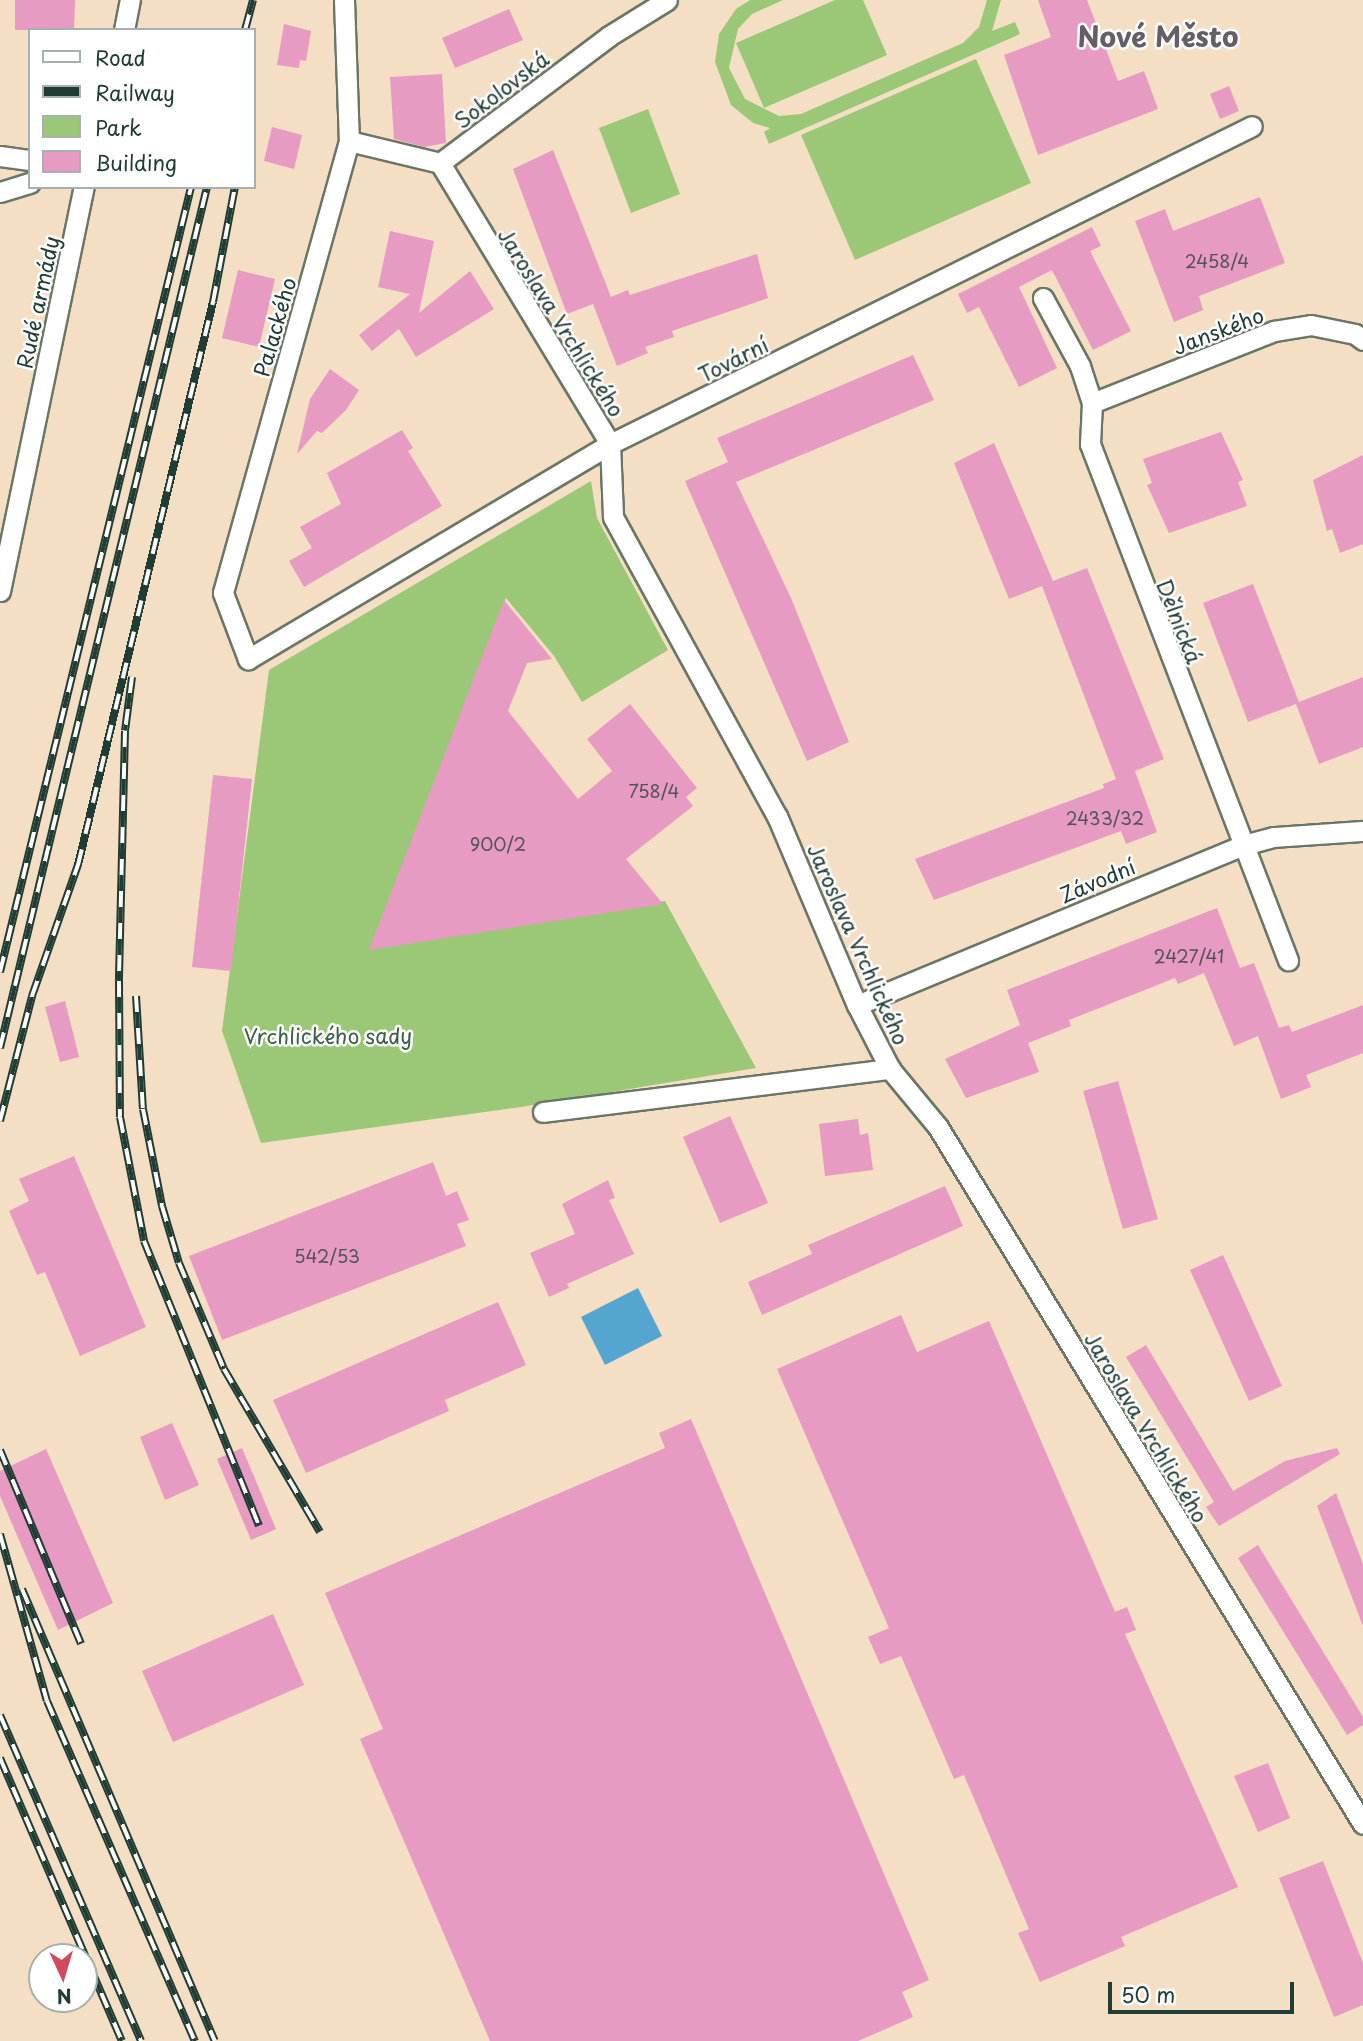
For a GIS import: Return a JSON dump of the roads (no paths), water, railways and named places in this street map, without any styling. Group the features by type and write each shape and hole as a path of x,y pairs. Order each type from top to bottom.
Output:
{"street":[{"path":"124,28 130,0"},
{"name":"Palackého","path":"248,659 223,593 349,141 344,0"},
{"name":"Sokolovská","path":"440,163 609,36 667,0"},
{"name":"Tovární","path":"248,659 610,444 1252,126"},
{"path":"349,141 440,163"},
{"path":"0,156 28,160"},
{"name":"Jaroslava Vrchlického","path":"440,163 610,444 613,517 777,816 857,1005 890,1069 938,1128 1363,1824"},
{"path":"0,192 28,184"},
{"name":"Rudé armády","path":"0,591 84,189"},
{"name":"Dělnická","path":"1044,298 1080,366 1091,403 1090,444 1240,846 1288,960"},
{"name":"Janského","path":"1091,403 1274,331 1311,326 1355,334 1363,340"},
{"name":"Závodní","path":"857,1005 1240,846 1274,837 1363,831"},
{"path":"543,1112 890,1069"}],"water":[{"path":"638,1288 662,1336 605,1365 581,1317"}],"railway":[{"path":"246,28 253,0"},
{"path":"0,972 191,189"},
{"path":"0,1048 207,189"},
{"path":"0,1121 32,996 78,865 213,302 235,189"},
{"path":"132,677 125,731 119,981 120,1117 144,1241 259,1526"},
{"path":"136,996 143,1109 162,1206 179,1263 224,1369 320,1532"},
{"path":"0,1450 81,1644"},
{"path":"0,1534 47,1701 195,2041"},
{"path":"22,1589 215,2041"},
{"path":"0,1715 141,2041"},
{"path":"0,1758 122,2041"}],"district":[{"name":"Nové Město","path":"1158,36"}],"park label":[{"name":"Vrchlického sady","path":"328,1035"}]}
